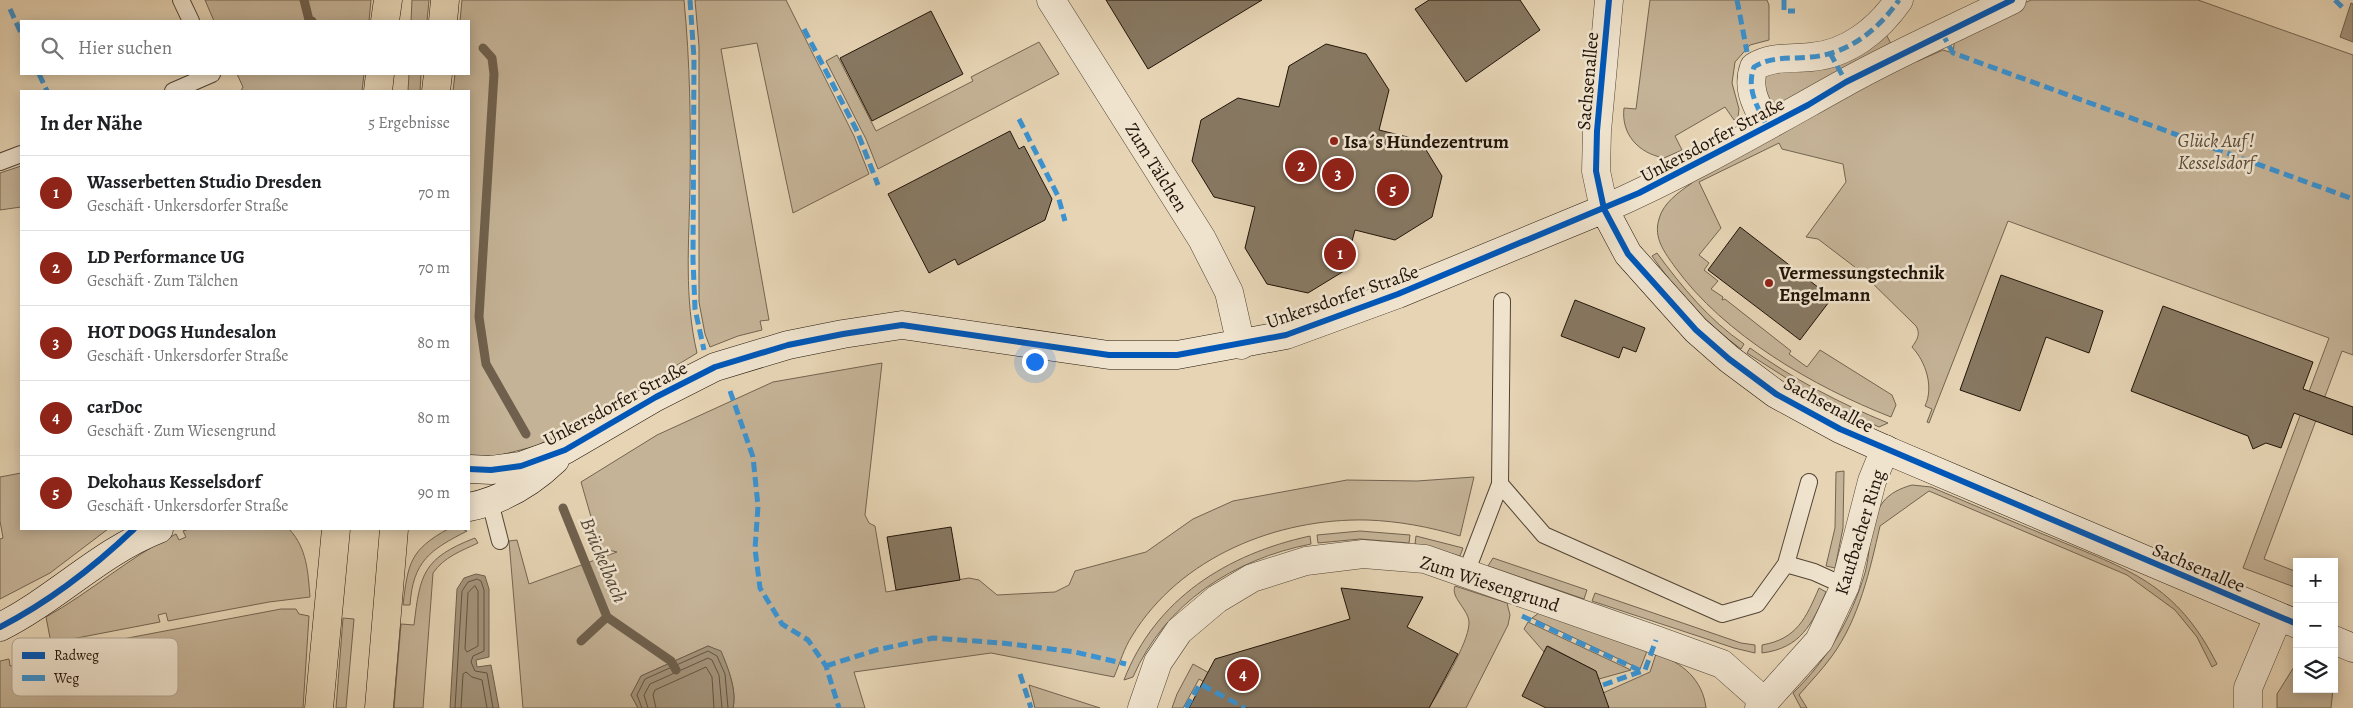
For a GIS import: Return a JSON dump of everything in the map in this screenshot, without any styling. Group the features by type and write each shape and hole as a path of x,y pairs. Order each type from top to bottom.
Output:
{"main road":[{"path":"386,20 388,0"},
{"path":"443,20 445,0"},
{"path":"378,90 380,75"},
{"path":"436,90 438,75"},
{"path":"319,708 336,530"},
{"path":"379,708 394,530"}],"street":[{"name":"Zum Tälchen","path":"1051,0 1202,239 1229,292 1241,344"},
{"name":"Sachsenallee","path":"1609,0 1597,131 1596,171 1604,209 1628,254 1696,330 1776,394 1840,429 1885,450 2287,620"},
{"path":"1767,126 1749,84 1754,66 1773,59 1813,57 1856,43 1876,28 1899,0"},
{"name":"Unkersdorfer Straße","path":"470,469 491,470 521,466 565,450 656,397 715,367 788,345 886,327 902,325 1109,355 1177,355 1286,335 1324,323 1639,194 1855,78 2012,0"},
{"name":"Unkersdorfer Straße","path":"480,505 512,492 539,476 565,450"},
{"name":"Kaufbacher Ring","path":"1762,705 1819,641 1845,586 1872,481 1885,450"},
{"path":"104,558 133,530"},
{"path":"0,627 18,617 104,558 143,535 156,530"},
{"name":"Zum Wiesengrund","path":"1142,708 1158,662 1179,631 1217,599 1252,578 1306,561 1363,554 1425,559 1722,664 1762,705"},
{"path":"2248,708 2248,688 2287,620"},
{"path":"2338,642 2353,648"}],"lane":[{"path":"182,0 191,20"},
{"path":"175,90 210,75"},
{"path":"0,162 20,154"},
{"path":"1466,573 1500,484 1502,301"},
{"path":"1500,484 1544,535 1722,614 1758,604 1786,564 1810,482"},
{"path":"480,505 500,541"},
{"path":"1786,564 1814,572 1845,586"}],"green space":[{"path":"205,0 371,0 369,20 214,20"},
{"path":"412,0 429,0 427,20 411,20"},
{"path":"462,0 684,0 688,46 690,93 689,291 690,312 697,353 580,424 536,446 493,457 470,456 470,90 453,90 455,75 470,75 470,20 460,20"},
{"path":"695,0 786,0 854,136 869,174 793,213 757,43 721,49 769,320 760,321 762,330 738,336 710,347 705,334 699,302 699,46"},
{"path":"1650,0 1767,0 1769,5 1769,40 1750,45 1735,62 1732,83 1739,109 1738,117 1734,120 1725,107 1675,136 1682,150 1664,158 1646,152 1633,141 1625,126 1624,117 1624,108 1636,109"},
{"name":"Glück Auf ! Kesselsdorf","path":"2031,0 2198,0 2353,55 2353,355 2342,351 2264,559 2293,570 2293,587 2243,568 2329,338 2008,221 1929,423 1927,422 1932,409 1925,406 1928,399 1929,383 1925,367 1912,347 1918,334 1916,326 1860,271 1818,239 1806,237 1846,182 1843,164 1782,149 1779,143 1699,182 1721,228 1699,255 1709,263 1704,270 1718,281 1711,289 1723,297 1722,300 1725,299 1791,351 1789,354 1807,367 1820,350 1892,395 1896,405 1891,417 1832,390 1772,356 1719,315 1695,292 1667,256 1659,239 1659,219 1664,208 1672,198 1692,183 1690,179 1905,61 1918,61 1943,50 1953,53 1955,36"},
{"path":"1886,34 1892,46 1783,104 1769,98 1764,85 1763,74"},
{"path":"1039,42 1059,74 878,169 866,139 826,61 837,55 876,131 973,81 971,77"},
{"path":"237,75 364,75 362,90 242,90 243,87"},
{"path":"409,75 421,75 420,90 408,90"},
{"path":"20,166 20,207 0,210 0,173"},
{"path":"1657,253 1708,314 1744,344 1741,349 1715,329 1671,282 1652,256"},
{"path":"1750,348 1817,390 1888,423 1879,427 1821,400 1747,353"},
{"path":"882,363 865,515 869,523 875,526 886,592 969,578 979,580 997,595 1055,592 1069,585 1075,571 1146,552 1193,519 1233,501 1347,480 1417,481 1474,477 1460,536 1402,523 1367,520 1333,521 1299,526 1266,535 1234,548 1204,564 1176,584 1152,608 1129,641 1114,677 991,653 854,672 865,708 733,708 733,687 724,658 721,652 708,646 641,676 631,695 638,708 523,708 509,541 517,540 529,584 617,552 600,548 581,482 657,435 773,382"},
{"path":"1844,471 1843,528 1835,568 1826,566 1835,528 1836,472"},
{"path":"20,473 20,530 107,530 50,573 0,599 0,539 3,538 0,521 0,477"},
{"path":"1912,485 1931,487 2104,559 2148,582 2185,615 2217,664 2212,667 2197,637 2175,610 2127,575 1929,491 1880,526 1868,577 1856,610 1841,642 1832,656 1799,695 1807,708 1801,708 1793,693 1806,680 1837,638 1853,606 1865,573 1878,510 1892,493"},
{"path":"290,530 300,544 306,561 310,597 269,602 168,621 166,613 158,615 160,622 77,638 50,638 46,617 159,543 176,534 179,540 186,537 183,531"},
{"path":"446,530 467,531 443,544 426,559 415,578 410,605 403,605 409,568 413,559 418,551"},
{"path":"1360,531 1410,535 1409,543 1360,539 1318,543 1317,535"},
{"path":"1310,536 1311,544 1255,561 1229,573 1205,588 1183,606 1163,627 1133,677 1124,680 1137,651 1154,626 1198,584 1223,568 1250,555 1279,544"},
{"path":"1416,536 1463,548 1460,556 1415,544"},
{"path":"475,538 478,543 442,563 433,573 423,708 394,708 401,624 414,625 422,580 434,561 458,545"},
{"path":"1493,558 1587,590 1584,599 1488,566"},
{"path":"1455,586 1507,603 1510,615 1508,625 1466,708 1429,708 1464,643 1469,624 1467,614 1455,595"},
{"path":"1819,588 1826,592 1816,614 1803,633 1786,646 1762,653 1762,645 1784,638 1799,626 1810,609"},
{"path":"1595,593 1741,643 1755,645 1755,653 1734,648 1592,601"},
{"path":"281,609 296,609 299,614 309,616 303,708 0,708 0,661 9,659 10,666 12,666 12,696 178,696 178,638 128,638"},
{"path":"1539,613 1647,651 1640,669 1532,618"},
{"path":"343,618 354,619 346,708 336,708"},
{"path":"1528,622 1631,670 1599,679 1594,670 1548,646 1544,652 1524,629"},
{"path":"1656,654 1674,662 1690,674 1701,689 1706,708 1606,708 1603,693 1650,672"},
{"path":"1193,664 1272,708 1253,708 1199,679 1183,708 1172,708 1177,694"},
{"path":"2293,668 2293,693 2333,693 2331,708 2277,708 2277,694"},
{"path":"1029,685 1100,708 1035,708"}],"water":[{"path":"2351,3 2353,4 2353,42 2340,37"},
{"path":"476,574 485,576 489,589 489,657 476,660 477,667 491,665 499,708 450,708 457,589 464,578"},
{"path":"708,646 721,651 724,658 733,687 733,708 638,708 631,695 641,676"}],"building":[{"path":"1106,0 1262,0 1148,69"},
{"path":"1429,0 1520,0 1540,30 1466,82 1415,9"},
{"path":"931,11 963,74 872,121 840,58"},
{"path":"1326,44 1366,54 1389,90 1379,130 1420,140 1442,176 1432,217 1395,240 1355,230 1344,271 1308,293 1267,284 1245,248 1255,207 1214,197 1192,161 1201,120 1238,98 1279,107 1289,66"},
{"path":"1010,131 1019,149 1024,146 1052,199 1045,220 958,265 955,259 929,273 888,194"},
{"name":"Vermessungstechnik Engelmann","path":"1740,227 1832,298 1800,340 1708,270"},
{"path":"2001,275 2103,311 2089,353 2046,337 2020,411 1960,390"},
{"path":"1575,300 1645,328 1636,352 1623,347 1619,358 1561,336"},
{"path":"2163,306 2313,362 2303,389 2353,407 2353,435 2294,413 2281,448 2266,443 2253,449 2248,436 2131,391"},
{"path":"951,527 960,580 896,590 887,537"},
{"path":"1341,588 1423,597 1407,627 1458,654 1429,708 1189,708 1215,659 1350,619"},
{"path":"1547,646 1596,671 1609,708 1546,708 1522,696"}],"waterway":[{"name":"Brückelbach","path":"304,0 309,20"},
{"name":"Brückelbach","path":"483,48 492,58 494,74 479,317 486,364 526,434"},
{"name":"Brückelbach","path":"563,508 607,617 671,661 676,670"},
{"path":"581,641 607,617"}],"marked path":[{"path":"690,0 694,58 693,259 695,309 704,350"},
{"path":"1737,0 1747,52"},
{"path":"1784,0 1784,11 1795,11"},
{"path":"1767,126 1756,104 1752,90 1751,83 1754,67 1767,61 1825,55 1850,46 1882,21 1899,0"},
{"path":"2335,0 2345,10"},
{"path":"10,9 20,31"},
{"path":"804,29 857,131 878,185"},
{"path":"1942,33 1953,53 2353,199"},
{"path":"1830,53 1846,82"},
{"path":"39,75 47,90"},
{"path":"1019,119 1058,196 1065,221"},
{"path":"730,391 753,457 758,506 755,549 760,588 782,624 808,640 826,666 839,708"},
{"path":"1522,616 1641,671"},
{"path":"826,666 876,650 933,638 1002,643 1075,652 1126,664"},
{"path":"1603,685 1645,670 1656,640"},
{"path":"1020,674 1031,708"},
{"path":"1186,708 1200,684 1245,708"}],"cycle path":[{"path":"1609,0 1597,131 1596,171 1604,209 1628,254 1696,330 1729,359 1776,394 1840,429 2293,622"},
{"path":"470,469 491,470 521,466 565,450 656,397 715,367 788,345 843,334 902,325 1109,355 1177,355 1286,335 1398,294 1639,193 1808,105 1846,82 2012,0"},
{"path":"0,627 54,595 104,556 133,530"}],"place":[{"name":"Isa´s Hundezentrum","path":"1334,141"},
{"name":"LD Performance UG","path":"1301,166"},
{"name":"HOT DOGS Hundesalon","path":"1338,174"},
{"name":"Dekohaus Kesselsdorf","path":"1393,190"},
{"name":"Wasserbetten Studio Dresden","path":"1340,254"},
{"name":"Vermessungstechnik Engelmann","path":"1769,283"},
{"name":"carDoc","path":"1243,675"}]}
